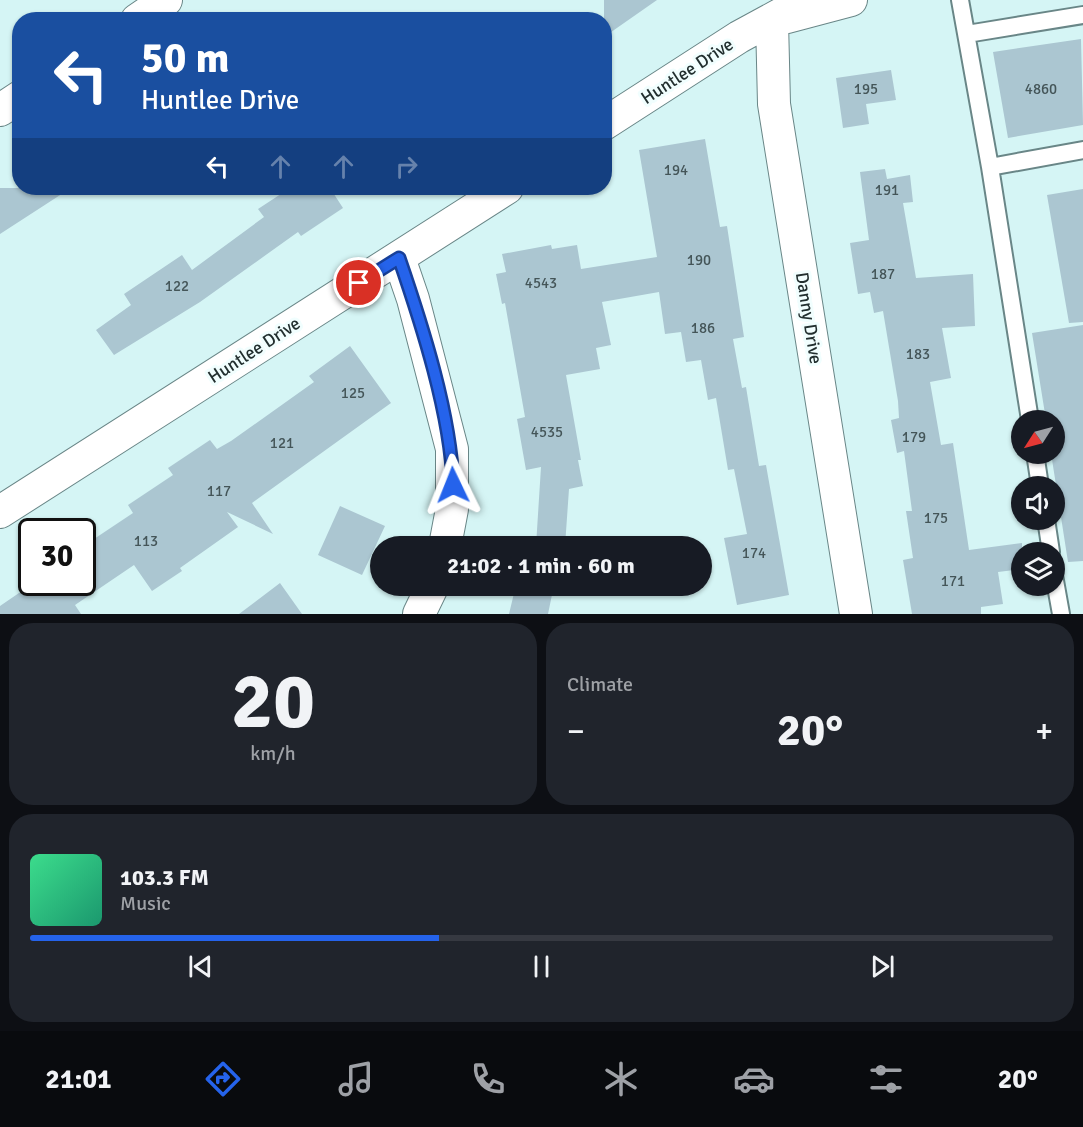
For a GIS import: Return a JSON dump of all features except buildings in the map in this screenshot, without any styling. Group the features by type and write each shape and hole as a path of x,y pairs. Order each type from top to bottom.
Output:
{"street":[{"path":"148,12 166,0"},
{"name":"Huntlee Drive","path":"612,119 739,37 807,0"},
{"name":"Huntlee Drive","path":"772,21 852,0"},
{"name":"Danny Drive","path":"772,21 774,104 856,614"},
{"name":"Huntlee Drive","path":"0,512 496,195"},
{"path":"399,258 413,299 452,449 452,509 447,536"},
{"path":"419,614 428,596"}],"lane":[{"path":"960,0 990,167 1028,410"},
{"path":"967,34 1083,15"},
{"path":"990,167 1083,150"},
{"path":"1058,596 1061,614"}],"route":[{"path":"359,283 399,258 413,299 452,449 453,485"}]}
